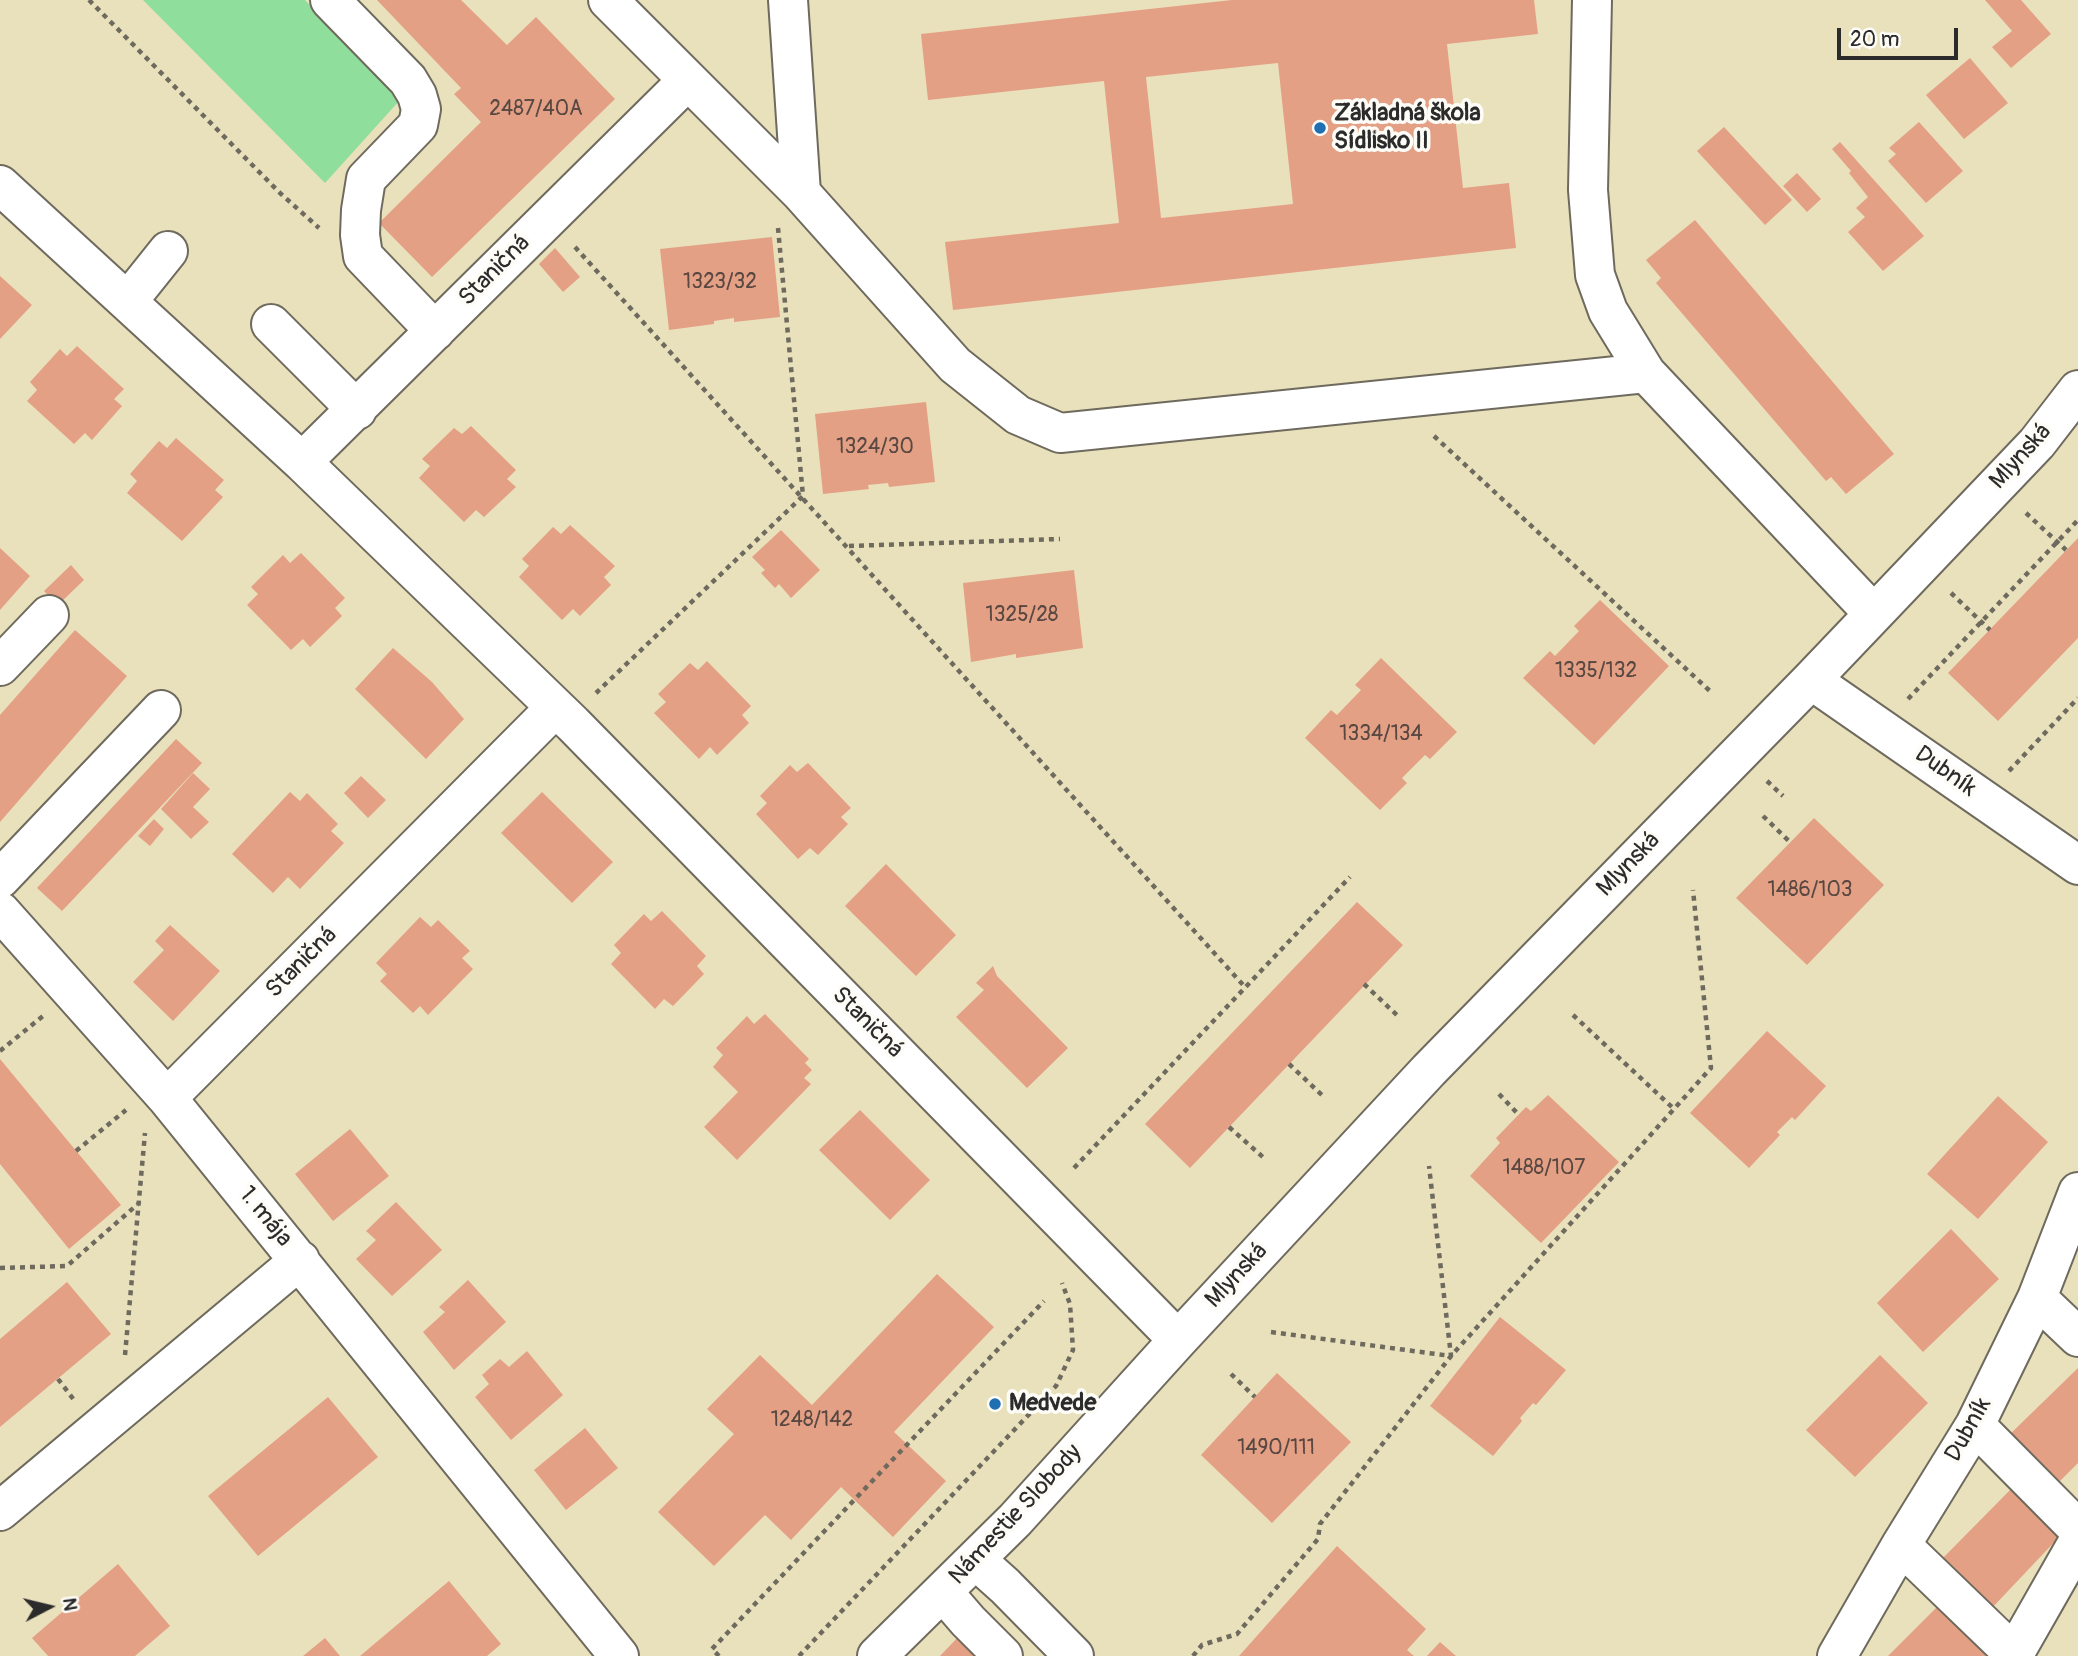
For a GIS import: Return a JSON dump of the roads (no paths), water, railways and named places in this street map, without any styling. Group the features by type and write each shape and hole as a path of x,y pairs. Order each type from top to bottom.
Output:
{"street":[{"path":"330,0 408,80 417,95 421,110 418,125 366,179 361,210 374,278 435,331"},
{"path":"608,0 801,193 955,366 1018,415 1060,433 1646,373"},
{"path":"788,0 801,193"},
{"path":"1592,0 1588,190 1595,275 1608,311 1646,373 1873,613"},
{"name":"Staničná","path":"302,462 358,410 687,81"},
{"name":"Staničná","path":"0,185 302,462 555,708 1178,1340"},
{"path":"128,301 168,251"},
{"path":"271,324 316,350 358,410"},
{"name":"Mlynská","path":"1178,1340 1429,1070 1811,680 2037,443 2078,390"},
{"path":"0,666 49,615"},
{"name":"Dubník","path":"1811,680 2078,865"},
{"name":"Staničná","path":"148,1108 555,708"},
{"path":"0,879 161,710"},
{"name":"1. mája","path":"0,911 148,1108 300,1260 0,1511"},
{"name":"Dubník","path":"1837,1656 1975,1425 2037,1298 2078,1192"},
{"path":"300,1260 619,1656"},
{"path":"2037,1298 2078,1337"},
{"name":"Námestie Slobody","path":"877,1656 976,1560 1178,1340"},
{"path":"1975,1425 2078,1529"},
{"path":"1901,1545 2013,1655 2078,1542"},
{"path":"976,1560 1074,1656"},
{"path":"943,1592 1003,1656"}],"place":[{"name":"Základná škola Sídlisko II","path":"1320,128"},
{"name":"Medvede","path":"995,1404"}]}
